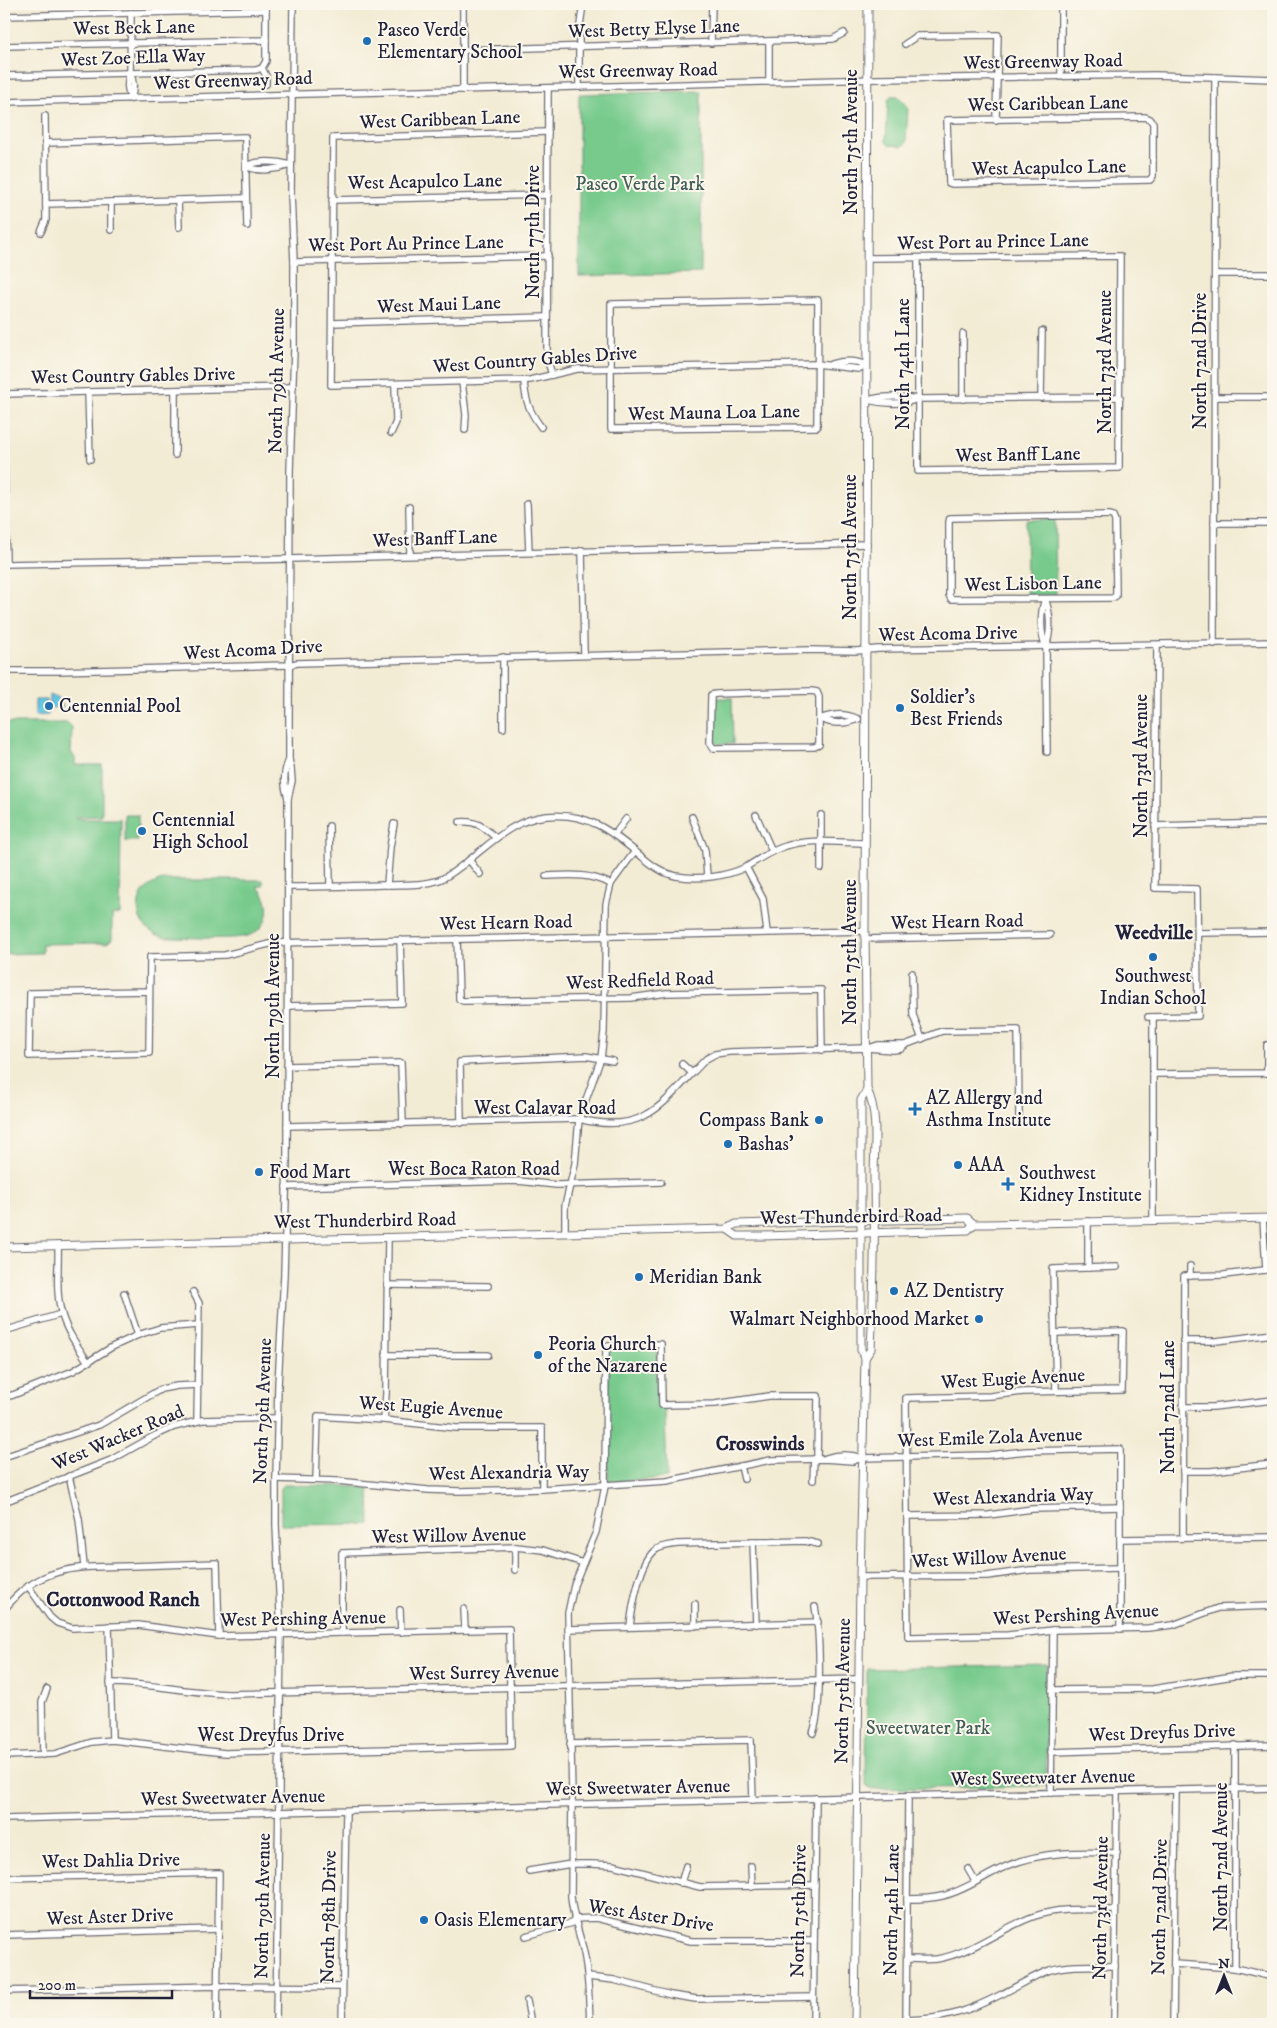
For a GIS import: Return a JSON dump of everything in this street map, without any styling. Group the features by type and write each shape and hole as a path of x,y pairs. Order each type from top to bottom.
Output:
{"main road":[{"name":"North 75th Avenue","path":"865,1358 871,1349 875,1232 874,1134 872,1099 867,1090 865,935 868,4"},
{"name":"North 75th Avenue","path":"855,2024 860,1577 865,1358 861,1350 861,1100 867,1090"},
{"name":"West Thunderbird Road","path":"4,1246 727,1229 736,1224 874,1219 968,1218 974,1224"},
{"name":"West Thunderbird Road","path":"727,1229 737,1236 968,1230 974,1224 1269,1218"}],"street":[{"name":"North 79th Avenue","path":"276,2024 281,1634 276,1479 287,1126 288,798 285,788 285,768 288,760 289,559 293,387 294,262 291,95 293,4"},
{"path":"463,4 463,90"},
{"path":"579,87 579,25 584,4"},
{"path":"711,43 712,4"},
{"path":"1061,4 1061,77"},
{"path":"4,16 266,7 266,61 262,68 266,76 266,84"},
{"path":"131,13 130,73 127,80 131,99"},
{"name":"West Betty Elyse Lane","path":"463,50 833,39 844,33"},
{"path":"905,44 917,36 998,36 996,120"},
{"name":"West Beck Lane","path":"4,46 266,40"},
{"path":"769,40 769,82"},
{"name":"West Zoe Ella Way","path":"4,76 256,70 262,68"},
{"name":"West Greenway Road","path":"4,102 868,80 1156,75 1273,79"},
{"name":"North 72nd Drive","path":"1214,77 1214,644"},
{"name":"North 77th Drive","path":"548,88 547,358 552,375"},
{"path":"41,232 46,220 45,116"},
{"name":"West Caribbean Lane","path":"948,183 947,120 1150,119 1153,123 1153,176 1150,180"},
{"name":"West Caribbean Lane","path":"332,200 333,138 548,132"},
{"path":"45,143 245,137 247,226"},
{"path":"246,166 251,163 281,162 291,165"},
{"name":"West Acapulco Lane","path":"948,183 1150,180"},
{"name":"West Acapulco Lane","path":"332,200 548,195"},
{"path":"46,204 246,198"},
{"path":"178,200 179,228"},
{"path":"332,200 332,323"},
{"path":"111,202 111,230"},
{"name":"West Port Au Prince Lane","path":"294,262 548,256"},
{"name":"West Port au Prince Lane","path":"867,258 1120,256"},
{"name":"North 73rd Avenue","path":"1120,256 1120,468"},
{"name":"North 74th Lane","path":"918,258 918,472"},
{"path":"1215,274 1273,274"},
{"path":"611,368 611,304 818,300 817,364"},
{"name":"West Maui Lane","path":"332,323 547,317"},
{"name":"West Country Gables Drive","path":"332,323 331,385 524,380 536,379 577,368 832,364 838,361 858,362 867,366"},
{"path":"1041,398 1042,331"},
{"path":"963,334 963,399"},
{"name":"West Mauna Loa Lane","path":"611,368 611,429 817,427 817,364"},
{"path":"524,380 526,404 540,427"},
{"path":"462,382 466,415 465,430"},
{"path":"391,433 396,422 395,384"},
{"name":"West Country Gables Drive","path":"4,394 293,387"},
{"path":"174,390 175,455"},
{"path":"88,392 90,459"},
{"path":"867,400 878,398 908,398 917,400 1120,397"},
{"path":"1215,397 1273,397"},
{"path":"4,464 5,564"},
{"name":"West Banff Lane","path":"918,472 1120,468"},
{"path":"527,504 529,552"},
{"path":"409,507 410,555"},
{"name":"West Lisbon Lane","path":"1113,516 1116,596 1112,598 1045,599 951,599 949,586 950,518 1113,516"},
{"path":"1214,523 1273,523"},
{"name":"West Banff Lane","path":"5,564 289,559 866,544"},
{"path":"582,550 584,655"},
{"path":"1045,599 1042,608 1049,638 1046,647 1047,752"},
{"name":"West Acoma Drive","path":"4,671 56,672 584,655 1273,642"},
{"name":"North 73rd Avenue","path":"1157,645 1155,888 1198,889 1198,933"},
{"path":"503,657 503,728"},
{"path":"817,692 820,719 819,745 814,747 712,748 710,743 711,695 817,692"},
{"path":"829,715 850,715 858,719 850,722 830,723 820,719 829,715"},
{"path":"288,887 418,884 440,880 496,838 527,819 549,815 584,818 615,834 656,869 669,874 683,876 728,874 746,867 772,851 803,842 865,843"},
{"path":"756,815 772,851"},
{"path":"821,815 821,868"},
{"path":"692,817 705,850 707,876"},
{"path":"615,834 626,819"},
{"path":"460,822 470,821 482,826 496,838"},
{"path":"1155,826 1273,823"},
{"path":"387,885 394,824"},
{"path":"329,826 330,886"},
{"path":"565,1232 565,1206 575,1164 579,1119 601,1058 606,904 612,884 635,851"},
{"path":"469,860 480,874"},
{"path":"746,867 763,900 767,932"},
{"path":"546,876 574,874 595,876 612,884"},
{"name":"West Hearn Road","path":"149,991 150,956 225,955 273,943 767,932 865,935 1050,935"},
{"path":"1153,1220 1151,1017 1198,1016 1198,933 1273,932"},
{"name":"West Redfield Road","path":"457,939 459,1000 631,998 667,993 821,990 822,1050"},
{"path":"288,1006 402,1003 400,940"},
{"path":"912,974 913,1015 922,1039"},
{"path":"149,991 149,1053 30,1056 30,993 149,991"},
{"name":"West Calavar Road","path":"287,1126 579,1119 599,1124 614,1125 637,1120 659,1106 710,1056 722,1052 867,1048 893,1050 901,1049 904,1045 947,1030 1018,1030 1018,1116"},
{"path":"1153,1074 1267,1073 1267,1045 1273,1045"},
{"path":"461,1122 460,1062 586,1056 613,1060"},
{"path":"287,1066 401,1063 403,1124"},
{"path":"682,1064 692,1073"},
{"name":"West Boca Raton Road","path":"286,1187 518,1181 545,1184 662,1182"},
{"path":"1187,1276 1224,1275 1271,1270 1269,1218"},
{"path":"1088,1221 1088,1268"},
{"path":"384,1420 388,1237"},
{"path":"58,1245 59,1297 62,1314 70,1334 88,1362"},
{"name":"North 72nd Lane","path":"1183,1538 1184,1341 1187,1276 1190,1266"},
{"path":"1056,1391 1053,1269 1117,1267"},
{"path":"387,1284 488,1286"},
{"path":"193,1292 199,1303 197,1421"},
{"path":"124,1293 138,1335"},
{"path":"4,1330 62,1314"},
{"path":"4,1397 73,1371 138,1335 160,1328 198,1325"},
{"name":"West Eugie Avenue","path":"906,1457 906,1398 978,1397 1014,1392 1122,1390 1122,1331 1055,1332"},
{"path":"1184,1341 1216,1341 1273,1334"},
{"path":"590,2024 588,1977 584,1952 574,1920 570,1896 572,1804 568,1629 571,1593 599,1521 605,1486 606,1346 661,1344 662,1405 715,1404 769,1396 818,1396 816,1459 813,1480"},
{"path":"386,1354 488,1355"},
{"path":"4,1457 99,1425 161,1389 198,1385"},
{"path":"1183,1407 1213,1407 1273,1400"},
{"name":"West Eugie Avenue","path":"316,1480 318,1416 384,1420 456,1428 542,1428 542,1489"},
{"name":"West Wacker Road","path":"4,1502 111,1460 167,1429 197,1421 277,1418"},
{"name":"West Emile Zola Avenue","path":"862,1458 989,1455 1027,1451 1120,1448 1120,1508"},
{"path":"906,1457 908,1577"},
{"name":"West Alexandria Way","path":"276,1479 316,1480 443,1491 542,1489 667,1481 770,1460 824,1459 853,1461 862,1458"},
{"path":"1183,1471 1211,1471 1273,1464"},
{"path":"741,1466 744,1479"},
{"path":"69,1476 79,1519 84,1566"},
{"path":"1120,1508 1120,1629"},
{"name":"West Alexandria Way","path":"908,1516 989,1514 1032,1509 1120,1508"},
{"path":"1120,1539 1273,1537"},
{"path":"630,1627 636,1589 646,1564 657,1549 677,1544 805,1541 818,1544"},
{"path":"753,1542 756,1624"},
{"path":"515,1548 516,1570"},
{"name":"West Willow Avenue","path":"342,1633 342,1553 515,1548 543,1550 583,1563"},
{"path":"4,1610 28,1586 53,1573 84,1566 217,1563 219,1636"},
{"name":"West Willow Avenue","path":"860,1577 987,1576 1030,1570 1120,1568"},
{"name":"West Pershing Avenue","path":"908,1577 908,1637 1008,1635 1053,1630 1120,1629 1173,1625 1218,1608 1273,1606"},
{"name":"West Pershing Avenue","path":"28,1586 45,1611 57,1623 65,1627 148,1626 219,1636 509,1629 510,1688"},
{"path":"695,1604 695,1626"},
{"path":"814,1733 818,1722 818,1622 815,1606"},
{"path":"464,1609 464,1630"},
{"path":"400,1610 401,1632"},
{"path":"568,1629 818,1622"},
{"path":"109,1626 112,1740"},
{"path":"1051,1793 1053,1630"},
{"path":"1052,1690 1163,1688 1233,1676 1273,1676"},
{"name":"West Surrey Avenue","path":"110,1683 216,1694 859,1678"},
{"name":"West Dreyfus Drive","path":"4,1756 43,1755 65,1752 92,1742 112,1740 213,1753 512,1746 510,1688"},
{"path":"43,1755 42,1702 47,1689"},
{"path":"570,1744 751,1740 753,1800"},
{"name":"North 72nd Avenue","path":"1235,1745 1235,1968"},
{"name":"West Dreyfus Drive","path":"1051,1752 1273,1745"},
{"name":"West Sweetwater Avenue","path":"4,1819 1273,1788"},
{"name":"North 72nd Drive","path":"1173,2024 1176,1790"},
{"name":"North 73rd Avenue","path":"1114,2024 1117,1792"},
{"name":"North 74th Lane","path":"906,2022 908,1796"},
{"name":"North 75th Drive","path":"813,2024 816,1798"},
{"name":"North 78th Drive","path":"342,2024 346,1811"},
{"path":"907,1899 941,1897 955,1892 1008,1865 1038,1856 1059,1853 1117,1852"},
{"path":"529,1871 571,1864 614,1865 681,1884 700,1887 815,1885"},
{"path":"681,1884 686,1866"},
{"path":"751,1866 752,1887"},
{"path":"968,1868 975,1881"},
{"name":"West Dahlia Drive","path":"4,1878 219,1873 218,1929"},
{"path":"907,1959 937,1959 952,1955 1027,1919 1047,1912 1115,1910"},
{"name":"West Aster Drive","path":"526,1936 574,1920 596,1918 691,1941 814,1941"},
{"path":"217,2024 218,1929"},
{"name":"West Aster Drive","path":"4,1935 218,1929"},
{"path":"1174,1964 1235,1968 1273,1977"},
{"path":"906,2022 934,2019 960,2013 1001,1995 1041,1974 1058,1968 1115,1966"},
{"path":"588,1977 614,1980 671,1995 696,1999 814,1997"},
{"path":"4,1991 218,1986 342,1987"},
{"path":"526,2001 531,2024"},
{"path":"1080,2024 1164,2024"}],"green space":[{"name":"Paseo Verde Park","path":"701,91 701,273 579,276 579,94"},
{"path":"891,96 898,96 908,107 906,143 903,146 889,145 886,142 888,100"},
{"path":"1055,519 1056,595 1027,595 1026,520"},
{"path":"717,698 732,698 733,744 718,744 715,742 714,701"},
{"path":"4,723 68,723 72,727 71,752 75,758 75,765 102,765 102,816 75,817 76,819 121,819 120,914 112,915 112,939 107,943 42,944 42,953 4,954"},
{"path":"125,815 138,815 138,841 125,841"},
{"path":"163,880 263,880 263,886 257,886 267,903 266,918 256,932 243,937 167,937 155,934 146,928 141,919 138,910 139,900 152,885"},
{"path":"653,1348 657,1352 658,1404 665,1410 667,1478 610,1482 608,1478 609,1351 613,1349"},
{"path":"284,1485 369,1488 370,1524 281,1525 281,1488"},
{"name":"Sweetwater Park","path":"1047,1665 1046,1786 872,1789 866,1785 867,1669"}],"water":[{"name":"Centennial Pool","path":"50,695 59,699 63,707 48,708 48,715 35,716 35,700 47,700 47,704 50,704"}],"place":[{"name":"Paseo Verde Elementary School","path":"367,41"},
{"name":"Centennial Pool","path":"49,706"},
{"name":"Soldier's Best Friends","path":"900,708"},
{"name":"Centennial High School","path":"142,831"},
{"name":"Southwest Indian School","path":"1153,957"},
{"name":"AZ Allergy and Asthma Institute","path":"915,1109"},
{"name":"Compass Bank","path":"819,1120"},
{"name":"Bashas'","path":"728,1144"},
{"name":"AAA","path":"958,1165"},
{"name":"Food Mart","path":"259,1172"},
{"name":"Southwest Kidney Institute","path":"1008,1184"},
{"name":"Meridian Bank","path":"639,1277"},
{"name":"AZ Dentistry","path":"894,1291"},
{"name":"Walmart Neighborhood Market","path":"979,1319"},
{"name":"Peoria Church of the Nazarene","path":"538,1355"},
{"name":"Oasis Elementary","path":"424,1920"}],"district":[{"name":"Weedville","path":"1154,933"},
{"name":"Crosswinds","path":"760,1444"},
{"name":"Cottonwood Ranch","path":"123,1600"}]}
